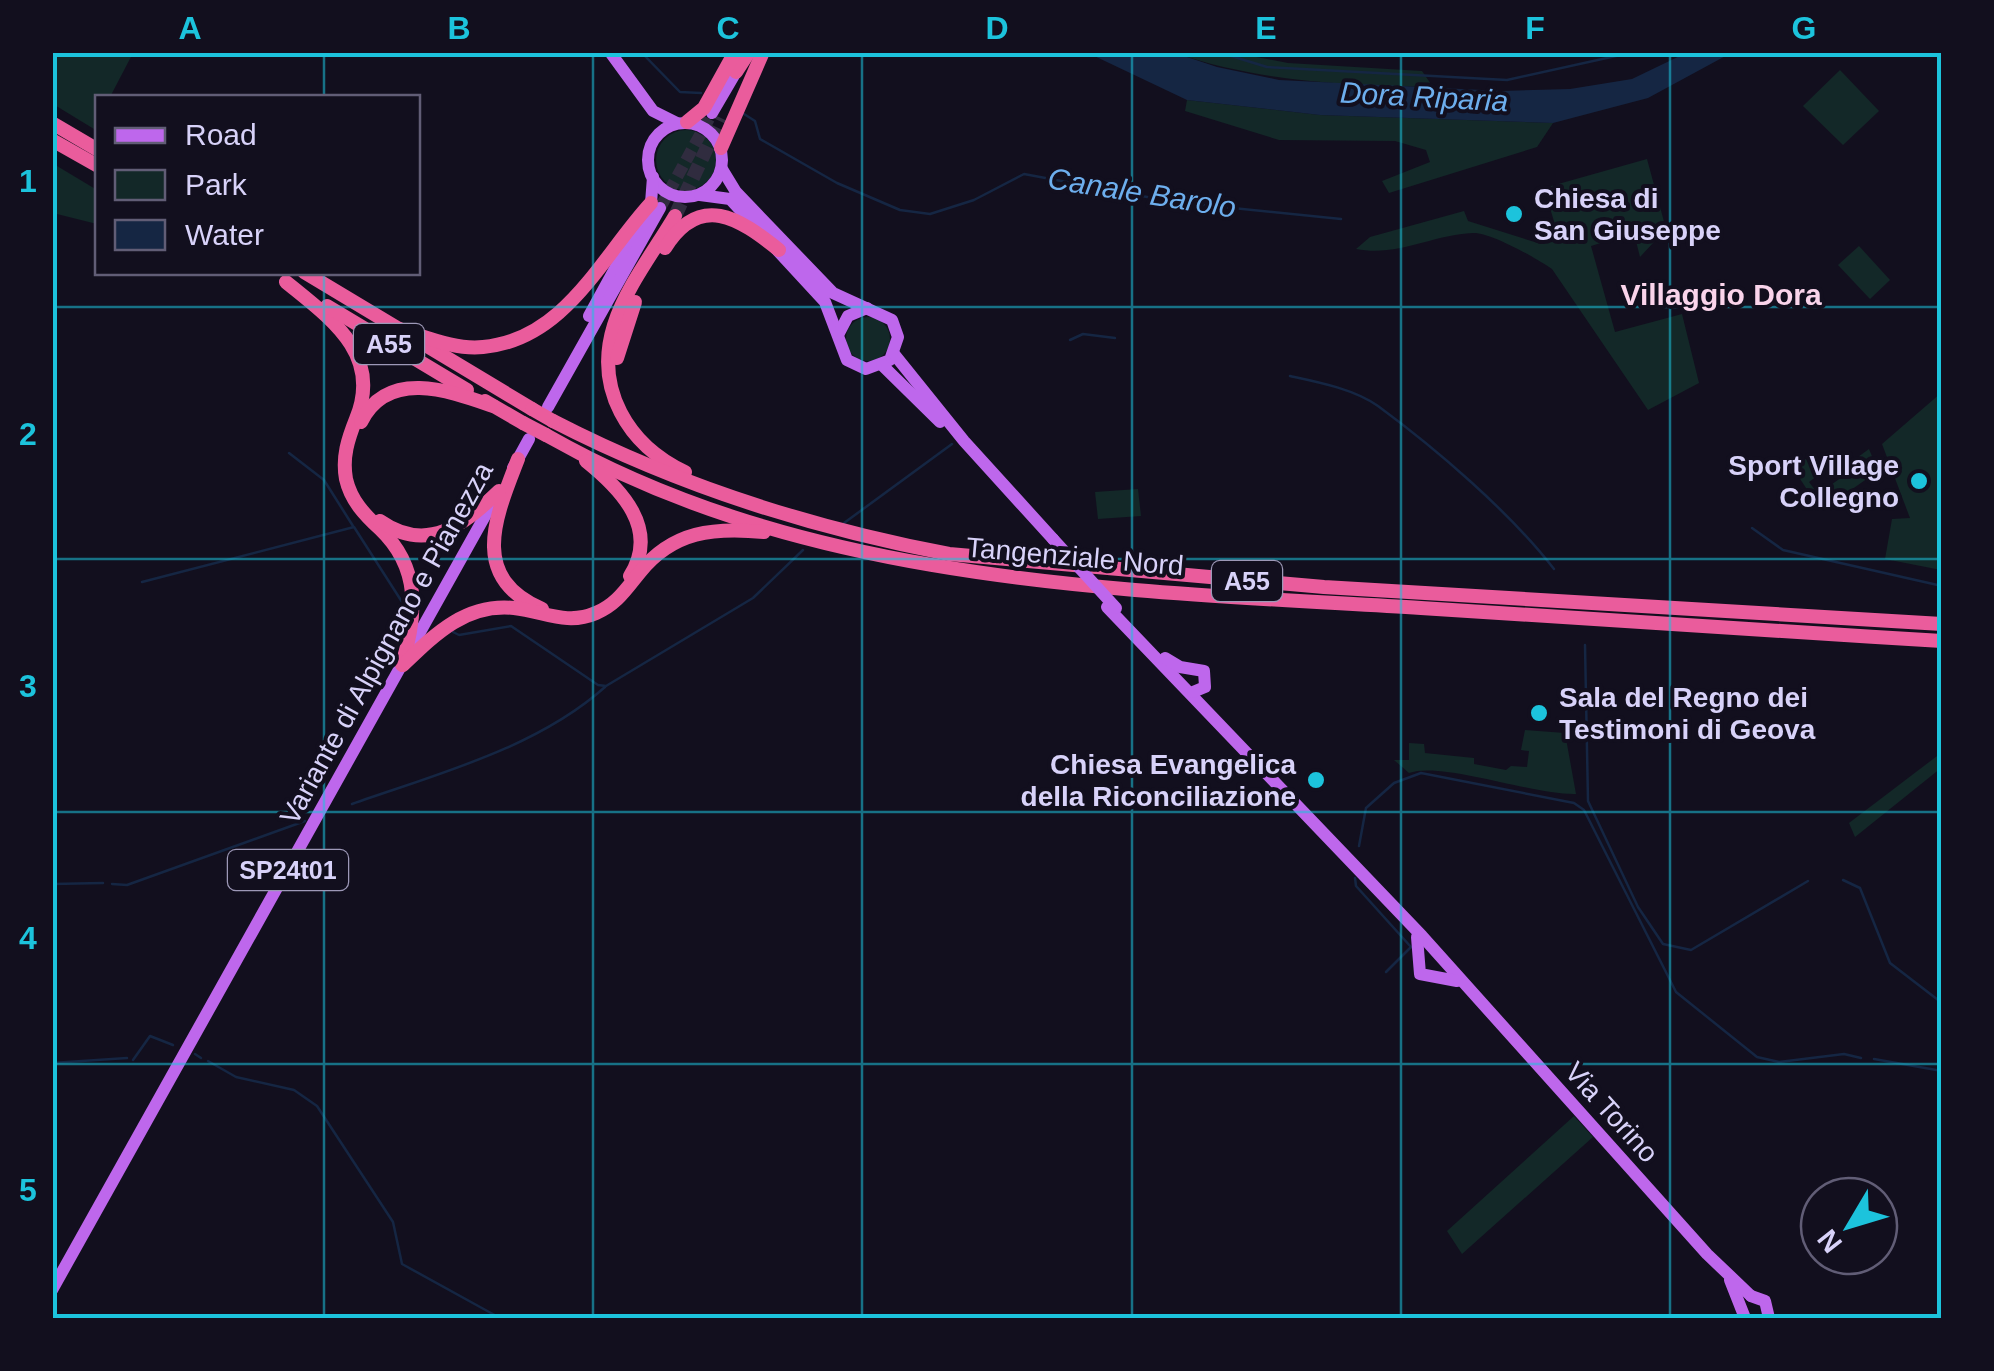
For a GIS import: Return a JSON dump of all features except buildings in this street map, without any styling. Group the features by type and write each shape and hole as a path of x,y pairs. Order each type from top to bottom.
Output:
{"highway":[{"path":"684,123 704,108 735,52"},
{"path":"736,72 750,52"},
{"path":"716,116 750,52"},
{"path":"721,148 763,52"},
{"path":"52,123 95,148"},
{"path":"52,140 95,164"},
{"path":"399,329 482,348 541,327 575,298 655,205"},
{"path":"613,388 627,321 668,243 682,228 694,220 720,214 738,220 779,250"},
{"path":"675,216 614,326 608,367 621,415 637,441 720,493"},
{"name":"Tangenziale Nord","path":"275,275 569,449 675,496 790,535 892,560 1000,577 1942,641"},
{"name":"Tangenziale Nord","path":"309,275 645,466 720,493 896,544 1003,561 1324,587 1942,624"},
{"path":"286,282 336,323 360,358 364,391 347,442 346,481 364,514 396,547 412,582 414,620 402,665"},
{"path":"493,406 422,386 390,394 372,404 356,432 351,479 357,495 376,519 398,532 422,536 451,532 499,491"},
{"path":"518,459 492,538 498,568 507,583 532,604 548,612 578,612 606,601 627,582 635,569 640,537 637,518 617,486 569,449"},
{"path":"402,665 460,616 486,609 514,608 569,620 597,613 622,595 655,556 698,532 718,528 790,535"}],"main road":[{"path":"606,52 653,111 709,131 721,148 722,168 736,192 824,285 845,301 886,314 896,328 894,354 882,365 866,369 853,365 842,353 825,302 730,199 665,191 652,176"},
{"path":"606,52 656,138"},
{"path":"716,116 736,72"},
{"path":"564,378 576,339 655,205 648,160 656,138 684,123"},
{"path":"544,412 564,378 589,349 668,210 714,184 722,168"},
{"path":"838,335 848,316 870,308"},
{"path":"894,354 1051,541"},
{"path":"882,365 896,374 1112,608 1182,682 1199,689 1204,670 1188,668 1158,653 1112,608"},
{"name":"Variante di Alpignano e Pianezza","path":"52,1290 529,439"},
{"path":"1182,682 1188,668"},
{"name":"Via Torino","path":"1199,689 1206,706 1416,932 1434,962 1464,984 1746,1300"},
{"path":"1744,1318 1746,1300 1765,1300 1767,1317"}],"green space":[{"path":"53,52 133,53 111,95 95,95 94,129 53,104"},
{"path":"1175,53 1236,53 1288,63 1422,71 1433,87 1271,76"},
{"path":"1840,70 1879,111 1843,145 1803,106"},
{"path":"1187,100 1320,115 1553,123 1537,147 1389,193 1382,181 1430,162 1426,150 1395,141 1279,140 1185,111"},
{"path":"686,130 707,139 716,160 707,181 686,190 665,181 656,160 665,139"},
{"path":"1647,159 1666,229 1640,257 1634,233 1591,246 1615,332 1682,314 1699,383 1648,410 1552,269 1524,253 1473,233 1386,250 1356,249 1370,237 1464,211 1468,221 1541,244 1556,231 1539,238 1534,228 1550,220 1556,228 1544,188"},
{"path":"52,163 95,189 95,224 53,213"},
{"path":"1859,246 1890,280 1870,299 1838,265"},
{"path":"868,317 884,323 890,339 884,355 868,361 852,355 846,339 852,323"},
{"name":"Sport Village Collegno","path":"1941,393 1941,570 1885,559 1892,519 1910,518 1882,444"},
{"path":"1869,449 1878,471 1821,511 1793,468 1806,459 1817,476 1809,482 1818,494 1862,463 1858,457"},
{"path":"1138,489 1141,516 1098,519 1095,492"},
{"path":"1525,730 1565,733 1576,794 1443,771 1409,773 1394,760 1409,760 1409,743 1424,744 1425,753 1474,758 1474,764 1506,770 1511,766 1527,767 1529,751 1521,750"},
{"path":"1941,753 1941,768 1855,837 1849,823"},
{"path":"1574,1116 1593,1137 1462,1254 1447,1231"}],"water":[{"name":"Dora Riparia","path":"1088,53 1175,53 1279,80 1502,91 1570,89 1632,79 1686,53 1731,53 1648,98 1553,123 1320,115 1187,100"}],"waterway":[{"name":"Canale Barolo","path":"641,52 680,92 701,93"},
{"name":"Dora Riparia","path":"1218,52 1267,67 1507,80 1634,52"},
{"name":"Canale Barolo","path":"744,114 755,121 760,139 837,183 900,210 930,214 974,200 1024,174 1174,202 1341,219"},
{"path":"1070,340 1083,334 1115,338"},
{"path":"1290,376 1347,391 1378,406 1470,481 1554,569"},
{"path":"844,523 952,444"},
{"path":"289,453 324,480 353,526"},
{"path":"142,582 354,527 404,605"},
{"name":"Canale Barolo","path":"1752,528 1783,550 1942,586"},
{"path":"453,632 459,635 511,626 598,685 606,686 753,598 803,550"},
{"path":"1585,645 1588,801 1638,907 1663,944 1691,950 1808,881"},
{"path":"352,804 517,743 549,727 605,687"},
{"path":"1359,846 1366,808 1394,783 1421,773 1574,803 1584,810 1676,992 1757,1057 1779,1062 1844,1054 1861,1058"},
{"path":"112,884 127,885 305,821"},
{"path":"1355,878 1356,886 1411,947 1386,972"},
{"path":"1843,880 1860,888 1890,963 1942,1003"},
{"path":"52,884 103,883"},
{"path":"133,1060 150,1036 173,1045"},
{"path":"195,1054 201,1058"},
{"path":"52,1063 127,1058"},
{"path":"1874,1059 1942,1071"},
{"path":"208,1061 236,1077 294,1090 317,1106 393,1222 402,1264 500,1318"}],"tunnel":[{"path":"660,208 712,113"},
{"path":"675,216 721,118"}],"place":[{"name":"Chiesa di San Giuseppe","path":"1514,214"},
{"name":"Sport Village Collegno","path":"1919,481"},
{"name":"Sala del Regno dei Testimoni di Geova","path":"1539,713"},
{"name":"Chiesa Evangelica della Riconciliazione","path":"1316,780"}],"district":[{"name":"Villaggio Dora","path":"1721,295"}]}
